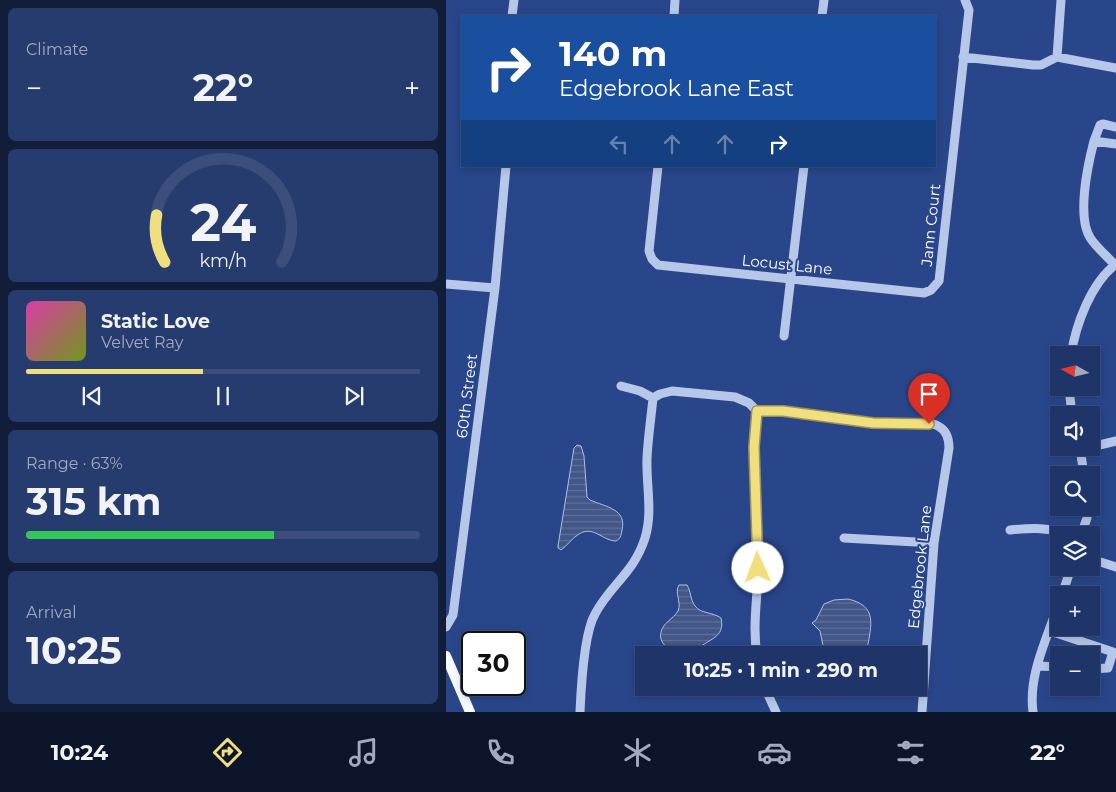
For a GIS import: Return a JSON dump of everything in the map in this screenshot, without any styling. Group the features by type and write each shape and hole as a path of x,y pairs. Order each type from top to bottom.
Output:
{"main road":[{"path":"446,656 470,712"}],"street":[{"path":"512,15 514,0"},
{"path":"674,15 675,0"},
{"path":"822,15 824,0"},
{"name":"Jann Court","path":"931,290 939,280 969,10 965,0"},
{"path":"1057,57 1061,0"},
{"path":"963,56 1033,65 1042,64 1057,57 1116,68"},
{"path":"1073,346 1079,322 1098,282 1115,264 1090,238 1083,216 1087,169 1094,141 1100,125 1116,127"},
{"path":"1094,141 1116,144"},
{"name":"60th Street","path":"446,627 453,615 495,288 506,167"},
{"name":"Locust Lane","path":"658,167 649,250 654,261 664,266 924,293 931,290"},
{"path":"784,336 804,167"},
{"path":"446,284 495,288"},
{"path":"621,386 654,398"},
{"path":"580,712 588,632 594,615 605,598 626,575 637,559 646,537 650,508 647,459 654,398 660,394 672,391 735,397 749,403 757,411 754,447 758,568 754,622 756,646"},
{"name":"Edgebrook Lane","path":"757,411 783,411 873,423 933,424 941,428 948,437 949,448 934,543 922,712"},
{"path":"1100,445 1116,441"},
{"path":"1010,530 1037,528 1050,530"},
{"path":"844,538 934,543"},
{"path":"1100,562 1116,568"},
{"path":"1033,712 1032,688 1050,631"},
{"path":"1065,636 1095,646"},
{"path":"1100,648 1113,652 1108,668 1100,668"},
{"path":"1038,666 1050,667"},
{"path":"769,696 776,712"}],"water":[{"path":"577,445 581,446 584,456 587,497 618,513 623,523 622,530 619,539 616,541 593,532 584,532 561,550 558,546 574,448"},
{"path":"679,585 687,585 693,603 698,609 721,618 722,624 719,633 702,646 666,646 662,642 661,632 664,626 679,608"},
{"path":"848,599 866,608 871,624 868,646 823,646 820,631 812,623 816,620 824,604 834,600"}],"route":[{"path":"758,568 754,447 757,411 783,411 884,424 929,424"}]}
